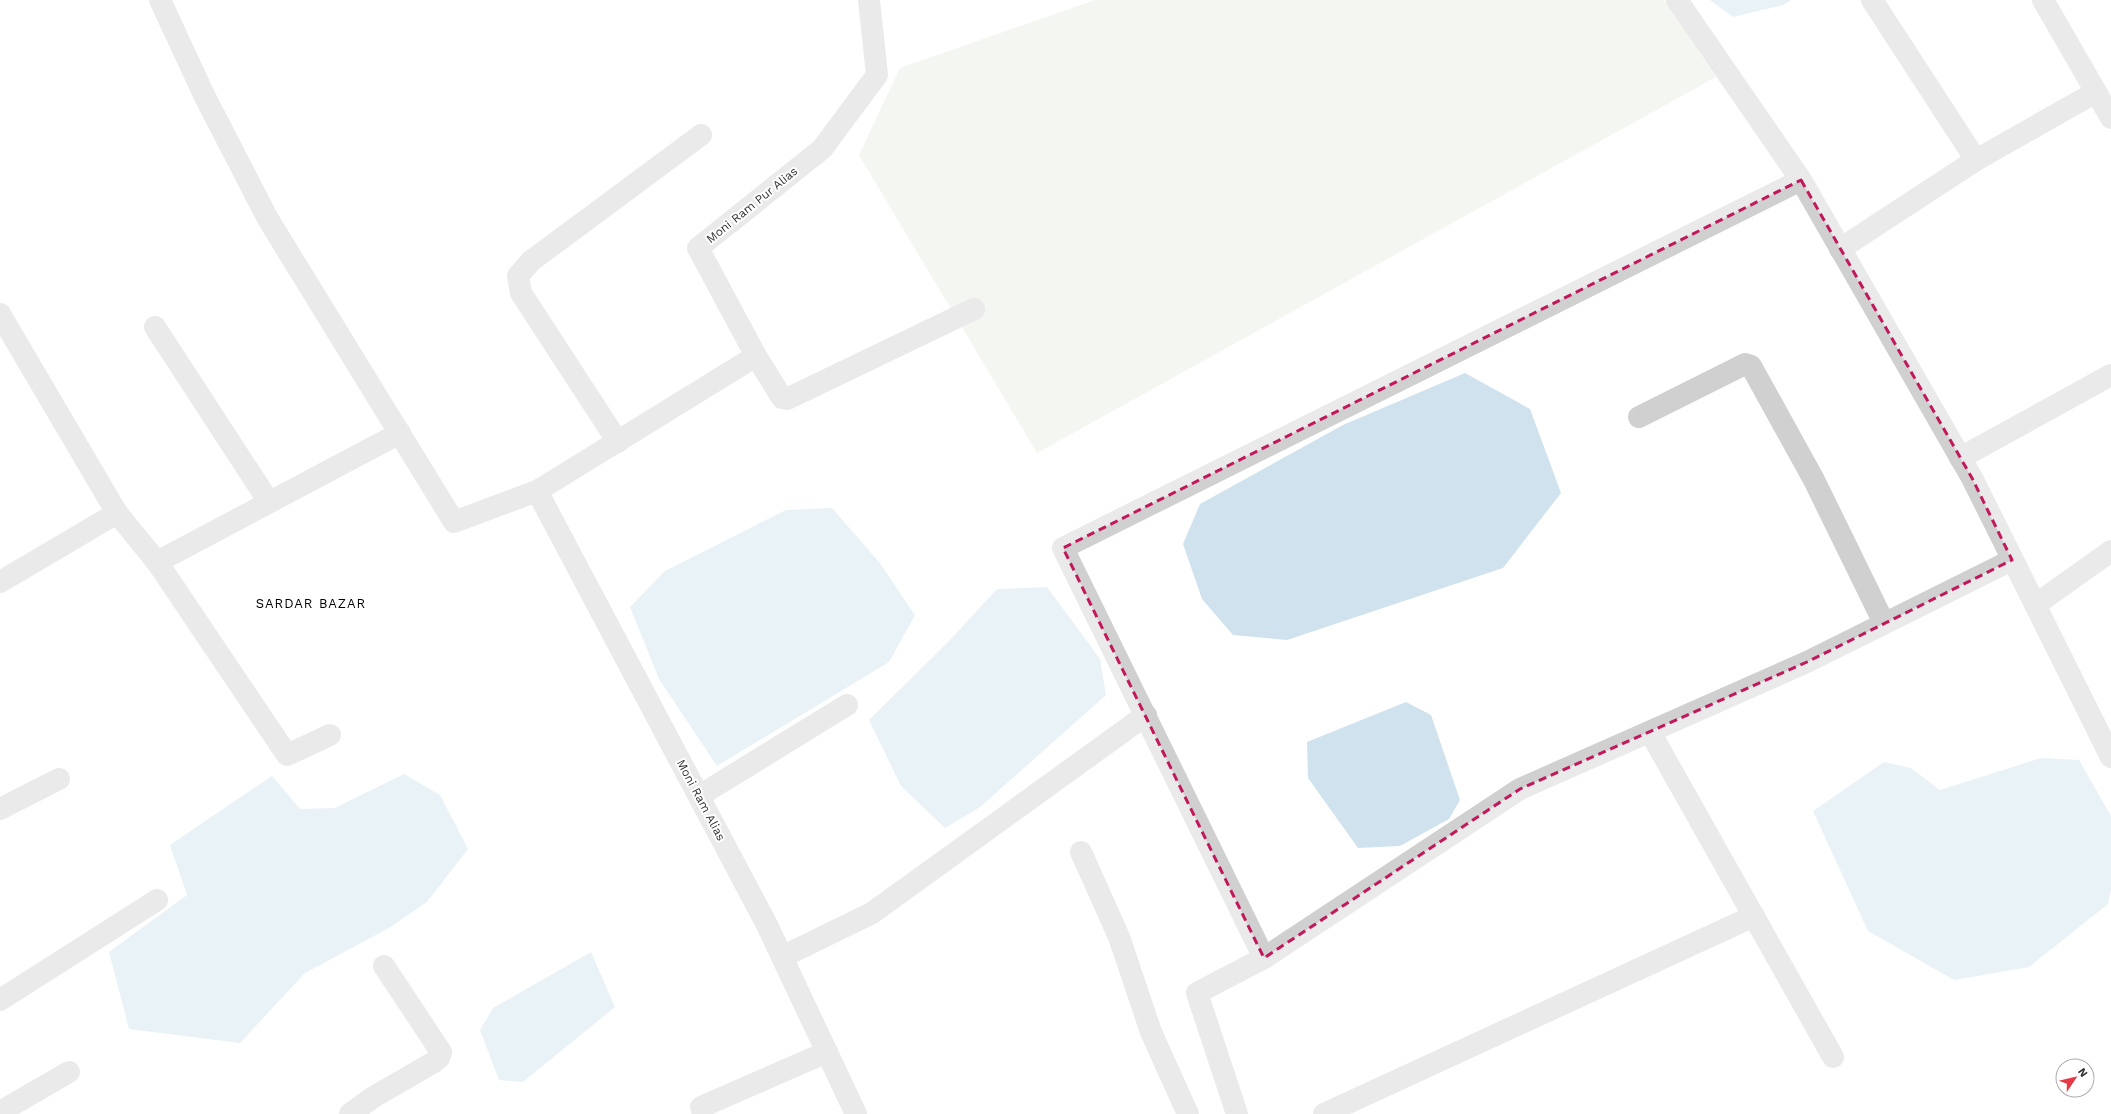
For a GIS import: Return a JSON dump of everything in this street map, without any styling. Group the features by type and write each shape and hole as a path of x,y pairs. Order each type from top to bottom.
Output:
{"street":[{"path":"160,0 204,95 268,219 454,522 537,491 756,356 782,398 787,399 974,309"},
{"name":"Moni Ram Pur Alias","path":"756,356 698,248 822,149 877,75 869,0"},
{"path":"1676,0 1801,180 1960,458 2111,757"},
{"path":"1872,0 1976,160"},
{"path":"2043,0 2111,118"},
{"path":"1840,249 1976,160 2096,92"},
{"path":"618,442 521,293 518,276 531,261 701,135"},
{"path":"1264,958 1063,548 1801,180"},
{"path":"0,314 117,513 157,562 287,755 330,735"},
{"path":"155,327 269,502"},
{"path":"1638,416 1745,364 1751,366 1814,480 1884,623"},
{"path":"1960,458 2111,376"},
{"path":"157,562 400,433"},
{"name":"Moni Ram Alias","path":"537,491 766,923 856,1114"},
{"path":"0,582 117,513"},
{"path":"2035,605 2111,551"},
{"path":"1237,1114 1197,992 1264,958 1520,789 1806,662 2012,560"},
{"path":"699,796 847,705"},
{"path":"782,957 872,913 1146,715"},
{"path":"1650,732 1833,1057"},
{"path":"0,809 59,779"},
{"path":"1081,852 1119,937 1151,1032 1188,1114"},
{"path":"0,1000 157,900"},
{"path":"1324,1114 1754,916"},
{"path":"350,1114 376,1106 439,1058 441,1052 384,966"},
{"path":"703,1114 701,1107 827,1052"},
{"path":"0,1112 69,1072"}],"highlighted area":[{"path":"1801,180 1972,478 2012,560 1807,662 1520,789 1264,958 1063,548"}],"shaded area":[{"path":"1095,0 1664,0 1716,77 1037,453 859,155 900,68"}],"water":[{"path":"1710,0 1791,0 1783,5 1733,17"},
{"path":"1465,373 1530,409 1561,493 1503,568 1287,640 1233,635 1202,599 1183,544 1200,504 1343,425"},
{"path":"832,508 879,562 915,615 889,662 717,766 659,679 630,607 665,571 786,510"},
{"path":"1047,587 1100,659 1106,695 980,807 945,828 901,786 869,720 950,640 997,589"},
{"path":"1406,702 1431,715 1460,800 1449,819 1400,846 1358,848 1308,778 1307,742"},
{"path":"2041,758 2079,760 2111,816 2111,890 2108,904 2029,967 1954,980 1868,931 1813,811 1884,762 1911,768 1940,790"},
{"path":"404,774 440,795 468,849 427,902 389,928 305,973 240,1043 129,1029 109,952 187,895 170,845 272,776 300,809 335,808"},
{"path":"591,952 615,1007 523,1082 499,1080 480,1030 493,1008"}],"district":[{"name":"SARDAR BAZAR","path":"311,603"}]}
